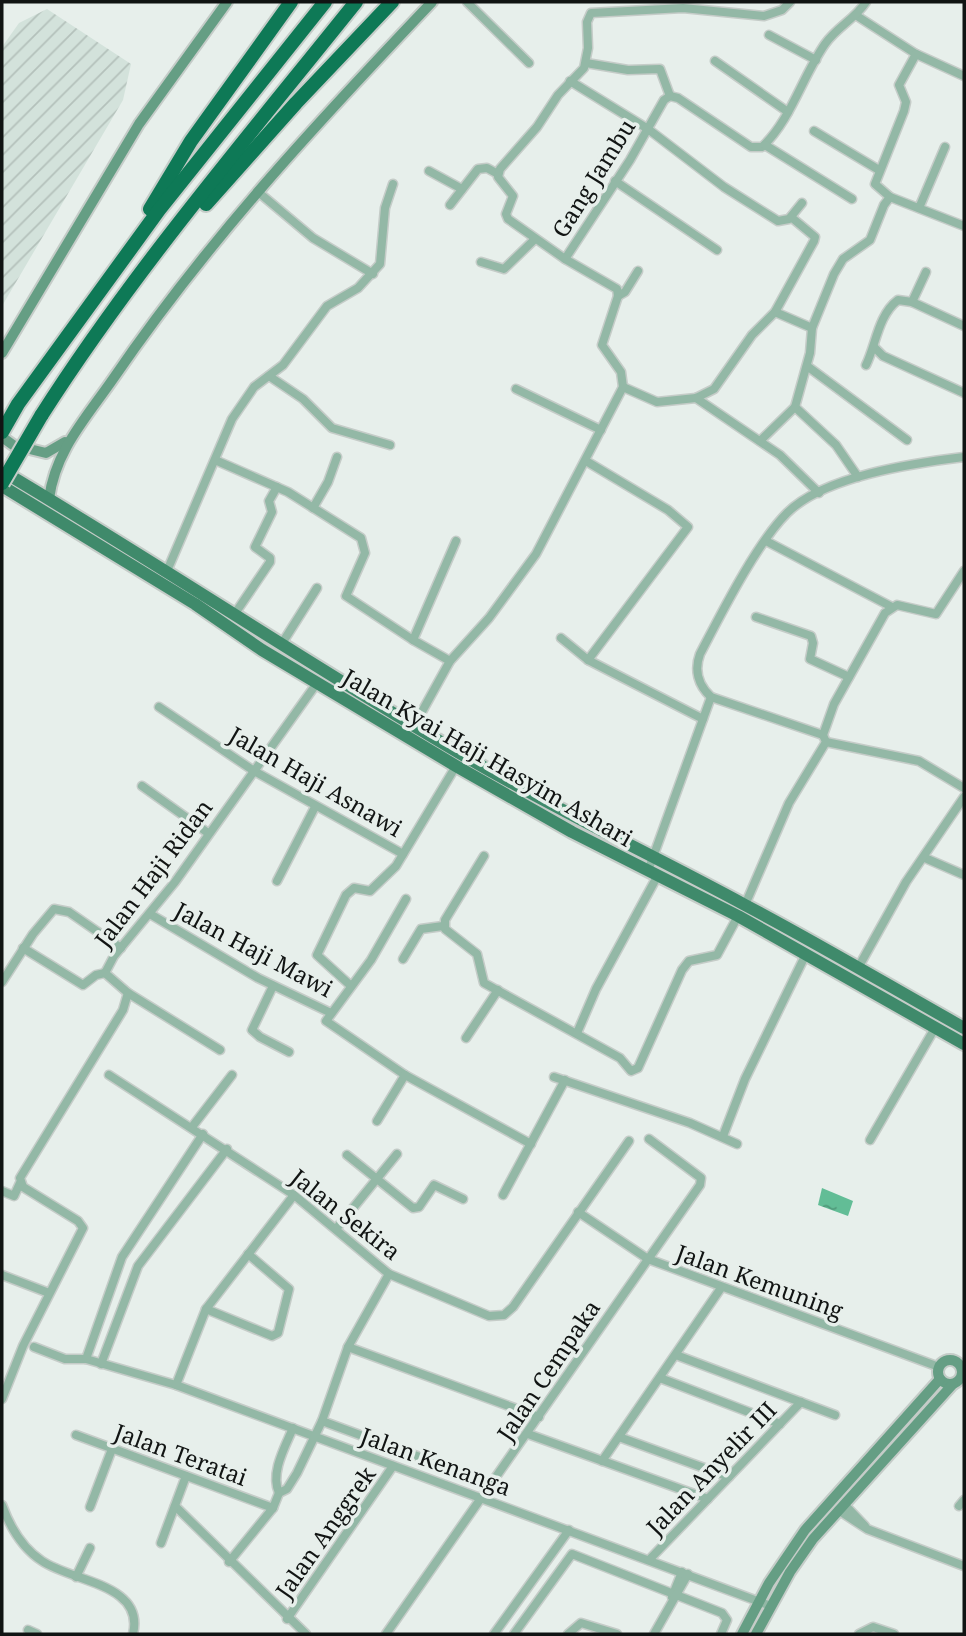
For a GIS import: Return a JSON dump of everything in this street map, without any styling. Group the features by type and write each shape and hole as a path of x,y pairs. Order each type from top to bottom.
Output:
{"highway":[{"path":"106,282 191,141 291,2"},
{"path":"2,435 18,404 106,282 325,2"},
{"path":"2,484 85,347 356,2"},
{"path":"123,298 296,103 392,2"}],"main road":[{"path":"2,353 139,124 227,2"},
{"path":"49,499 54,473 70,439 149,326 257,191 432,2"},
{"path":"2,435 12,444 46,453 70,439"},
{"name":"Jalan Kyai Haji Hasyim Ashari","path":"2,471 414,726 742,910 858,968 964,1028"},
{"name":"Jalan Kyai Haji Hasyim Ashari","path":"2,484 317,683 456,765 653,873 742,910 806,954 964,1044"},
{"path":"761,1633 771,1605 801,1555 960,1375 964,1353"},
{"path":"940,1379 939,1367 946,1361 960,1375"},
{"path":"742,1634 791,1549 816,1516 940,1379 960,1375"}],"street":[{"path":"467,2 529,63"},
{"path":"622,12 624,2"},
{"path":"498,174 586,64 588,16 595,11 683,8 764,16 782,10 790,2"},
{"path":"765,145 788,112 816,60 843,23 857,16 866,2"},
{"path":"857,16 916,54 964,76"},
{"path":"769,35 816,60"},
{"path":"916,54 899,85 906,102 904,111 875,184 890,197 964,226"},
{"path":"715,61 788,112"},
{"path":"586,64 628,70 660,69 670,96 678,98 751,147 765,145 852,198"},
{"path":"570,81 648,129 724,187 772,218 781,222 791,217 802,203"},
{"name":"Gang Jambu","path":"618,296 617,289 610,282 565,259 664,100 670,96"},
{"path":"814,131 879,170"},
{"path":"919,208 945,147"},
{"path":"450,205 478,169 488,168 498,174 513,196 506,216 565,259"},
{"path":"429,171 462,189"},
{"path":"615,181 717,250"},
{"path":"167,571 232,419 254,387 283,366 327,306 358,288 373,274 383,252 386,208 393,184"},
{"path":"257,191 313,238 373,274"},
{"path":"760,440 794,407 807,366 812,328 838,266 843,259 870,240 890,197"},
{"path":"623,387 657,402 696,398 714,389 752,335 775,312 815,239 791,217"},
{"path":"481,262 504,269 535,239"},
{"path":"414,726 450,662 489,618 536,554 562,499 586,461 623,387 621,372 602,345 618,296 625,292 638,271"},
{"path":"912,302 926,272"},
{"path":"866,365 875,348 874,340 891,306 898,300 912,302 963,323"},
{"path":"775,312 812,328"},
{"path":"875,348 883,356 964,393"},
{"path":"807,366 907,440"},
{"path":"269,376 303,398 332,428 390,445"},
{"path":"516,389 601,430"},
{"path":"696,398 760,440 819,493"},
{"path":"794,407 836,445 858,477"},
{"path":"313,508 328,482 337,457"},
{"path":"964,457 858,477 819,493 789,512 766,541 699,654 696,670 701,684 710,696 824,738 919,761 964,788"},
{"path":"215,460 276,487 363,540 365,553 346,596 450,662"},
{"path":"586,461 667,510 688,527 588,660"},
{"path":"234,615 270,562 270,558 255,547 272,512 269,501 276,487"},
{"path":"413,640 456,541"},
{"path":"766,541 892,607 901,606 936,614 964,571"},
{"path":"281,645 317,588"},
{"path":"403,959 422,929 443,926 473,950 482,979 620,1058 631,1071 638,1068 682,970 688,961 717,955 742,910 789,803 824,738 834,704 885,613 892,607"},
{"path":"756,617 811,636 813,643 810,659 849,677"},
{"path":"561,638 588,660 703,719"},
{"name":"Jalan Haji Ridan","path":"220,1049 128,993 105,973 317,683"},
{"path":"577,1033 653,873 653,858 710,696"},
{"name":"Jalan Haji Asnawi","path":"159,707 254,771 403,854 456,765"},
{"path":"142,786 208,833"},
{"path":"858,968 906,882 925,858 964,797"},
{"path":"276,881 315,807"},
{"path":"351,986 317,954 346,895 354,888 372,890 403,854"},
{"path":"443,926 484,856"},
{"path":"925,858 964,875"},
{"name":"Jalan Haji Mawi","path":"150,914 273,986 331,1013 371,960 406,899"},
{"path":"2,982 49,912 58,908 121,948"},
{"path":"23,948 83,985 96,975 105,973"},
{"path":"723,1136 745,1079 806,954"},
{"path":"273,986 253,1022 252,1030 289,1052"},
{"path":"466,1038 498,990"},
{"path":"2,1191 13,1196 34,1151 123,1010 128,993"},
{"path":"331,1013 327,1022 405,1075 531,1144"},
{"path":"870,1140 935,1028"},
{"path":"192,1128 209,1101 232,1074"},
{"name":"Jalan Sekira","path":"109,1075 227,1149 294,1195 389,1274 489,1316 504,1314 513,1307 629,1141"},
{"path":"377,1121 405,1075"},
{"path":"554,1077 723,1136 737,1144"},
{"path":"503,1195 565,1080"},
{"path":"86,1359 122,1257 203,1134"},
{"name":"Jalan Cempaka","path":"386,1634 494,1484 702,1180 649,1139"},
{"path":"101,1364 138,1266 227,1149"},
{"path":"337,1229 397,1154"},
{"path":"347,1155 415,1209 432,1186 463,1199"},
{"path":"2,1399 8,1377 83,1225 20,1183"},
{"path":"176,1385 206,1309 294,1195"},
{"name":"Jalan Kemuning","path":"578,1212 648,1259 939,1367"},
{"path":"206,1309 276,1336 289,1289 248,1254"},
{"path":"122,1257 138,1266"},
{"path":"229,1562 273,1508 279,1493 287,1489 322,1421 348,1347 389,1274"},
{"path":"2,1275 49,1293"},
{"path":"602,1461 721,1288"},
{"name":"Jalan Kenanga","path":"34,1347 65,1359 86,1359 176,1385 771,1605"},
{"path":"348,1347 539,1417"},
{"path":"676,1354 835,1415"},
{"path":"660,1378 780,1424"},
{"name":"Jalan Anyelir III","path":"649,1560 801,1402"},
{"path":"322,1421 494,1484"},
{"path":"279,1493 275,1485 276,1475 293,1428"},
{"path":"528,1434 708,1499"},
{"name":"Jalan Teratai","path":"76,1435 273,1508"},
{"path":"619,1437 729,1477"},
{"path":"90,1507 112,1449"},
{"name":"Jalan Anggrek","path":"287,1619 393,1466"},
{"path":"161,1543 186,1476"},
{"path":"2,1506 21,1543 40,1560 121,1596 132,1606 136,1614 134,1634"},
{"path":"176,1506 229,1562 306,1634"},
{"path":"841,1507 867,1528 964,1566"},
{"path":"494,1634 569,1530"},
{"path":"76,1577 90,1548"},
{"path":"514,1634 572,1554 727,1616 721,1634"},
{"path":"654,1634 685,1573"},
{"path":"568,1634 581,1623 617,1634"},
{"path":"859,1634 868,1628 894,1634"},
{"path":"28,1630 37,1634"}],"shaded area":[{"path":"47,9 131,64 123,100 2,306 2,47 19,23"}],"water":[{"path":"822,1188 853,1201 848,1216 818,1205"}]}
